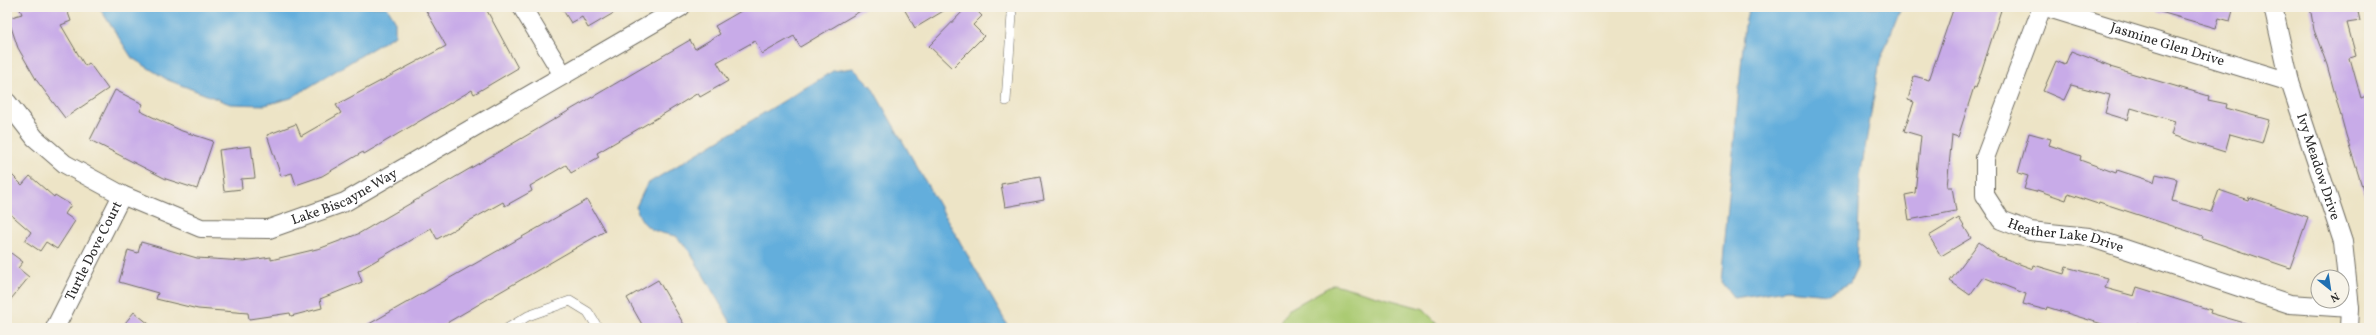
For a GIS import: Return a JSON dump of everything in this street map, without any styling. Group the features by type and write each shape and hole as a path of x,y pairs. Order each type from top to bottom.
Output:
{"street":[{"path":"522,7 563,75"},
{"name":"Lake Biscayne Way","path":"7,102 35,138 65,164 122,195 201,228 269,229 345,202 681,7"},
{"name":"Jasmine Glen Drive","path":"2043,7 2290,82"},
{"name":"Heather Lake Drive","path":"2043,7 1985,158 1985,195 2001,220 2030,232 2089,237 2290,304 2310,305"},
{"name":"Ivy Meadow Drive","path":"2273,7 2290,82 2343,242 2346,269"},
{"name":"Turtle Dove Court","path":"55,328 122,195"},
{"name":"Ivy Meadow Drive","path":"2349,328 2350,309"}],"lane":[{"path":"1006,101 1010,7"},
{"path":"508,328 528,316 570,301 588,312 598,328"}],"green space":[{"path":"1334,284 1424,309 1441,328 1276,328 1288,310"}],"water":[{"path":"99,7 387,7 395,20 395,35 291,98 265,105 230,104 168,80 132,58"},
{"path":"1749,7 1901,7 1880,61 1860,177 1857,268 1850,283 1828,294 1786,290 1734,298 1721,282 1745,24"},
{"path":"853,68 871,86 1009,328 734,328 690,252 676,236 651,229 642,221 636,207 647,184 833,71"}],"building":[{"path":"19,7 66,7 71,21 61,25 85,66 89,63 108,89 65,118 37,81 18,48 8,18 22,14"},
{"path":"424,7 485,7 518,68 474,94 472,90 364,154 363,152 322,176 296,185 292,173 281,176 267,135 296,124 301,136 341,113 336,105 446,46"},
{"path":"561,7 624,7 588,28 582,17 571,23"},
{"path":"748,7 867,7 800,47 794,36 762,54 755,41 717,62 728,81 700,97 698,93 597,153 599,157 571,173 566,165 530,186 532,191 505,206 503,202 437,239 431,228 358,271 362,282 320,299 322,308 291,316 290,313 249,319 248,313 198,309 156,299 158,293 119,282 128,250 138,253 141,242 197,258 244,261 271,257 271,260 321,248 358,234 690,40 695,49 720,34 715,26"},
{"path":"903,7 950,7 915,28"},
{"path":"967,7 973,7 982,16 973,25 984,36 952,68 929,46"},
{"path":"1954,7 2002,7 1976,88 1974,87 1958,137 1952,135 1947,187 1952,187 1956,211 1909,220 1905,195 1915,193 1921,136 1904,131 1914,102 1908,100 1914,76 1929,80"},
{"path":"2158,7 2234,7 2230,21 2219,18 2216,28 2157,11"},
{"path":"2310,7 2357,7 2360,21 2347,23 2356,56 2350,58 2361,98 2369,95 2369,198 2366,199 2346,135 2327,65 2314,30"},
{"path":"2071,51 2111,66 2110,67 2209,96 2208,100 2227,104 2226,108 2269,120 2262,143 2230,134 2225,152 2171,135 2175,121 2131,108 2128,120 2105,113 2110,95 2071,85 2064,100 2043,91 2056,61 2065,65"},
{"path":"115,90 143,104 140,111 182,131 213,141 197,189 166,179 90,140"},
{"path":"2029,133 2051,139 2049,145 2081,156 2080,160 2116,173 2117,170 2154,182 2156,174 2177,179 2172,201 2211,212 2219,190 2248,200 2249,197 2308,217 2290,268 2202,238 2203,236 2099,202 2098,204 2068,194 2066,200 2037,190 2036,192 2024,189 2028,176 2018,173"},
{"path":"251,146 255,178 241,179 242,189 224,191 219,150"},
{"path":"7,170 22,185 30,176 54,197 55,195 71,205 65,214 75,221 57,249 46,242 40,251 25,241 31,232 7,211"},
{"path":"1040,177 1044,200 1005,207 1001,184"},
{"path":"587,200 605,231 438,328 362,328"},
{"path":"1959,218 1971,238 1941,256 1929,236"},
{"path":"1979,242 1998,256 2033,269 2034,265 2064,274 2066,267 2108,278 2105,288 2134,296 2137,287 2211,310 2210,313 2248,324 2248,328 2153,328 2138,323 2137,328 2115,328 2047,307 2046,310 2023,304 2026,294 1983,277 1970,295 1950,281"},
{"path":"7,250 23,262 18,268 29,277 7,304"},
{"path":"658,280 686,328 644,328 627,298"},
{"path":"134,312 154,328 121,328"}]}
